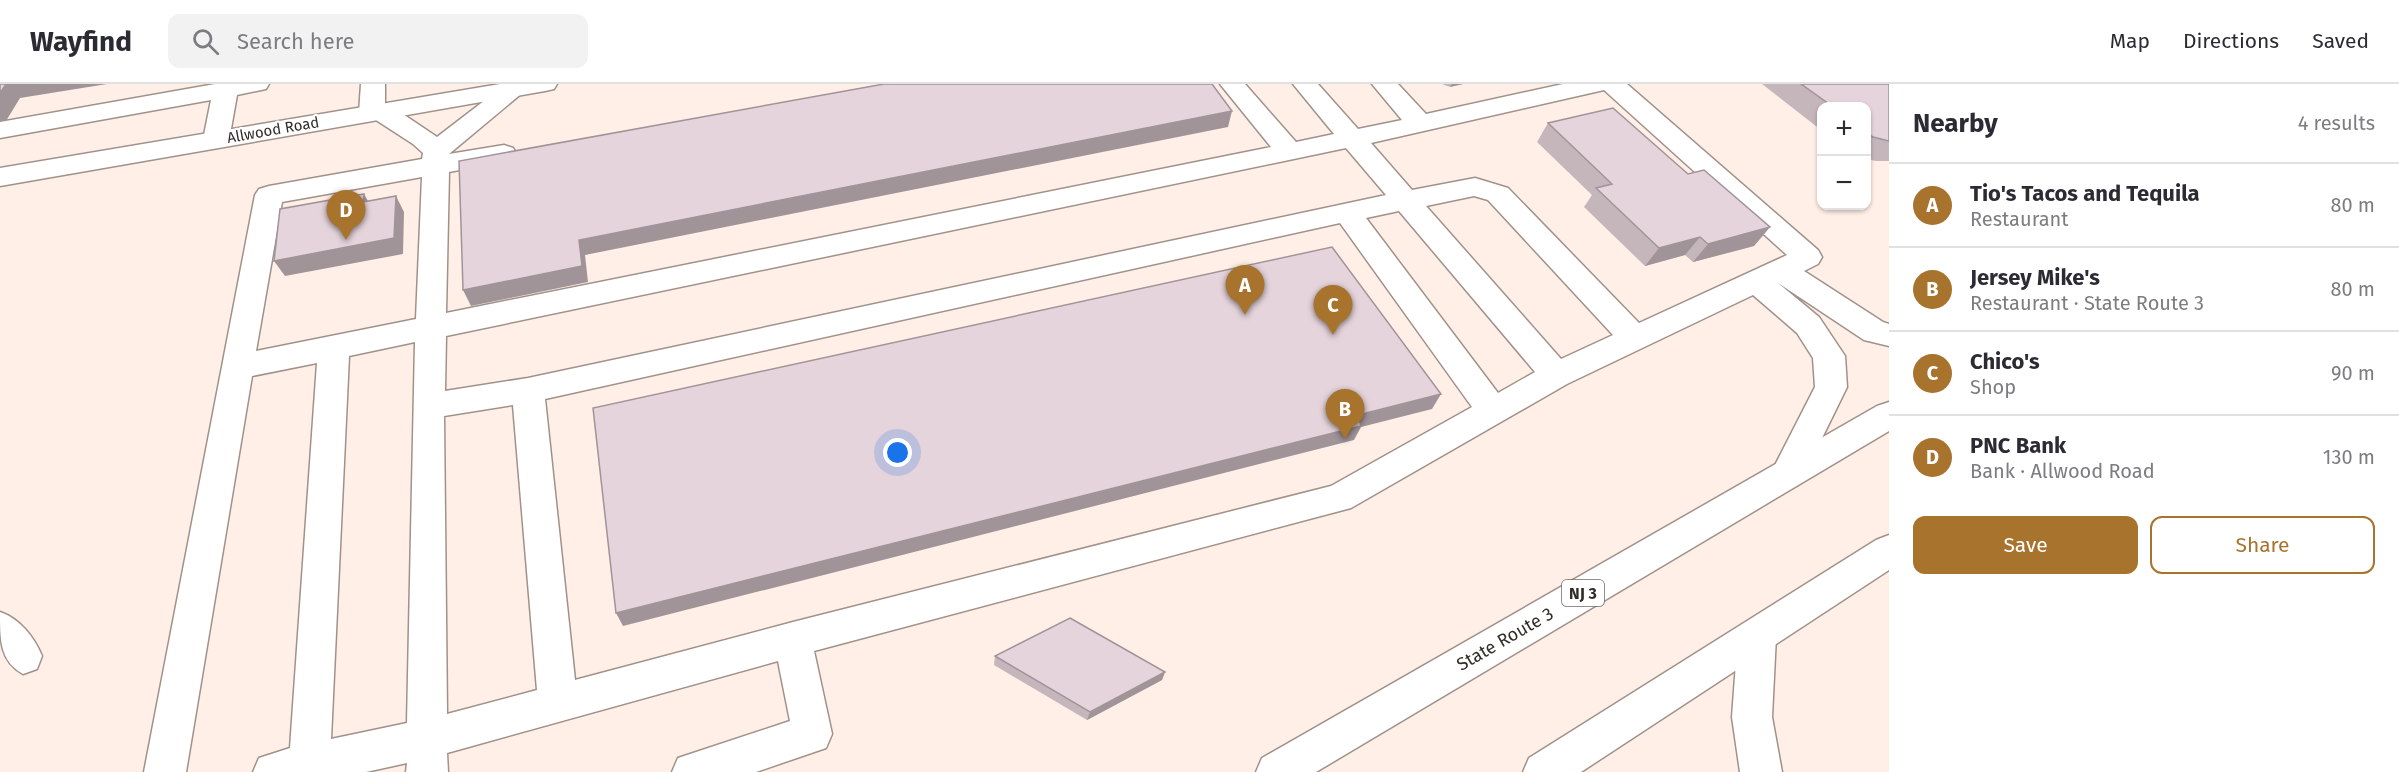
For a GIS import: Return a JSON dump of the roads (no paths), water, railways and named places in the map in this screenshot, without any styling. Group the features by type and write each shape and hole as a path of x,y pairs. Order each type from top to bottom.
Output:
{"main road":[{"path":"0,130 256,84"},
{"path":"373,84 377,113 422,138 436,159 429,326 427,755"},
{"name":"Allwood Road","path":"0,177 545,84"},
{"path":"1232,84 1289,151"},
{"path":"1305,84 1556,375"},
{"path":"1384,84 1420,124"},
{"path":"238,367 429,326 1352,139 1597,84"},
{"path":"334,347 298,769 427,755 558,704 793,639 1339,498 1556,375 1808,257 1612,84"},
{"path":"216,140 226,89"},
{"path":"436,159 515,89"},
{"path":"165,772 269,195 436,159 530,150"},
{"path":"428,406 528,390 1347,212 1475,187 1498,194 1635,338"},
{"path":"1347,212 1493,411"},
{"path":"1768,276 1875,332 1889,335"},
{"path":"1768,276 1830,356 1831,387 1788,473"},
{"path":"528,390 558,704"},
{"name":"State Route 3","path":"1277,772 1889,415"},
{"path":"1544,772 1889,551"},
{"path":"1757,636 1752,717 1761,772"},
{"path":"693,772 812,734 793,639"}],"place":[{"name":"PNC Bank","path":"346,240"},
{"name":"Tio's Tacos and Tequila","path":"1245,315"},
{"name":"Chico's","path":"1333,335"},
{"name":"Jersey Mike's","path":"1345,439"}]}
